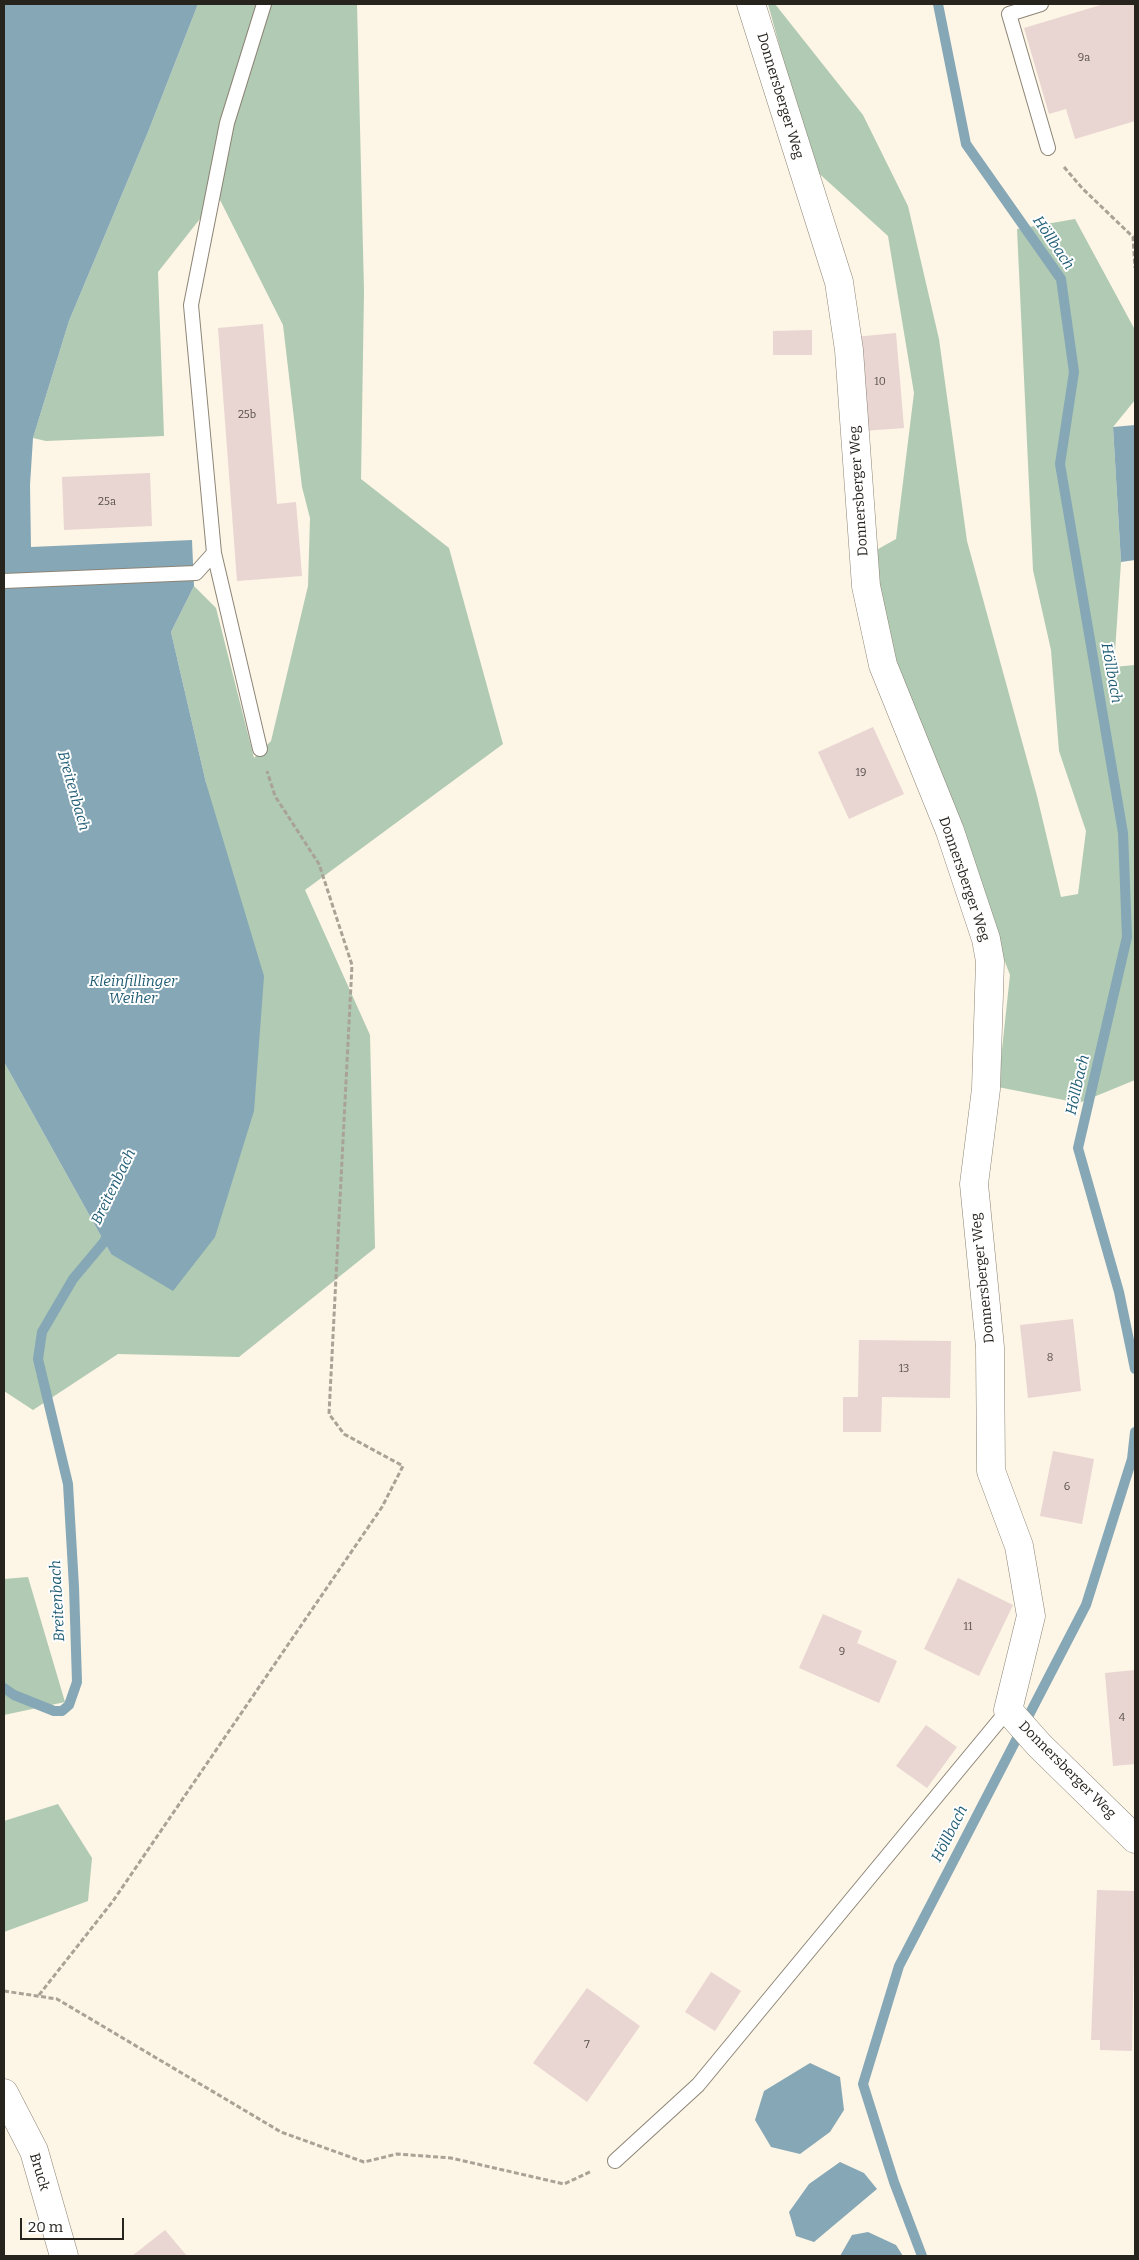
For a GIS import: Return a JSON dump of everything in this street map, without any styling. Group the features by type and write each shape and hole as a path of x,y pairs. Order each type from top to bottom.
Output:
{"street":[{"name":"Donnersberger Weg","path":"751,4 838,282 849,350 866,586 883,665 950,831 986,939 990,961 986,1089 974,1184 990,1347 991,1471 1019,1546 1031,1616 1009,1711 1039,1745 1135,1839"},
{"name":"Bruck","path":"4,2093 34,2151 64,2256"}],"lane":[{"path":"260,749 214,552 190,304 227,123 264,4"},
{"path":"1041,4 1008,14 1048,148"},
{"path":"4,582 196,573 214,552"},
{"path":"615,2161 698,2085 1009,1711"}],"path":[{"path":"1048,148 1082,188 1133,237 1135,268"},
{"path":"39,1995 113,1902 382,1507 403,1466 344,1434 330,1414 352,965 318,864 275,796 260,749"},
{"path":"4,1991 57,1999 281,2132 364,2162 397,2154 451,2158 564,2184 615,2161"}],"green space":[{"path":"198,4 357,4 364,291 361,479 449,548 503,744 305,890 370,1035 375,1248 239,1357 118,1354 33,1410 4,1391 4,1062 111,1254 206,783 171,632 194,586 216,608 254,758 271,741 308,586 310,518 302,487 283,325 218,196 158,272 164,436 46,441 33,438 69,321 148,132"},
{"path":"768,4 775,4 863,115 908,206 939,339 967,541 1037,796 1061,897 1078,894 1086,831 1059,751 1051,650 1033,570 1017,229 1075,219 1135,330 1135,400 1113,427 1121,562 1114,667 1135,665 1135,1080 1079,1103 998,1087 1010,975 884,645 864,557 896,539 914,393 888,236 813,168"},
{"path":"28,1577 65,1702 4,1715 4,1579"},
{"path":"58,1804 92,1858 88,1901 4,1932 4,1821"}],"water":[{"name":"Kleinfillinger Weiher","path":"4,4 198,4 148,132 69,321 33,438 30,485 31,547 192,540 194,586 171,632 206,783 264,976 254,1111 215,1237 173,1291 111,1254 4,1062"},
{"path":"1135,425 1135,560 1121,562 1113,427"},
{"path":"810,2063 840,2077 844,2110 830,2132 800,2154 771,2147 755,2120 764,2091"},
{"path":"840,2162 864,2173 877,2189 814,2242 796,2236 789,2212 809,2184"},
{"path":"868,2232 896,2245 903,2256 840,2256 852,2235"}],"building":[{"path":"1104,4 1135,4 1135,121 1075,139 1066,109 1049,114 1024,28"},
{"path":"263,324 277,504 296,502 302,576 237,581 218,328"},
{"path":"812,330 812,355 773,355 773,331"},
{"path":"896,333 904,428 863,431 855,337"},
{"path":"150,473 152,526 64,530 62,477"},
{"path":"873,727 904,794 849,819 818,752"},
{"path":"1073,1319 1081,1391 1028,1398 1020,1325"},
{"path":"859,1340 951,1341 950,1398 882,1397 881,1432 843,1432 843,1397 858,1397"},
{"path":"1053,1451 1094,1459 1082,1524 1040,1516"},
{"path":"958,1578 1013,1605 979,1676 924,1649"},
{"path":"823,1614 862,1631 857,1643 897,1661 879,1703 799,1668"},
{"path":"1135,1670 1135,1764 1113,1766 1105,1673"},
{"path":"926,1725 957,1747 927,1788 896,1766"},
{"path":"1097,1890 1135,1891 1132,2051 1100,2050 1100,2040 1091,2040"},
{"path":"711,1972 741,1991 715,2031 685,2012"},
{"path":"587,1988 640,2026 587,2102 533,2063"},
{"path":"165,2230 187,2256 132,2256"}],"waterway":[{"name":"Höllbach","path":"938,4 966,144 1061,279 1074,372 1060,464 1123,833 1127,937 1078,1148 1119,1292 1135,1369"},
{"name":"Breitenbach","path":"4,1688 14,1695 54,1711 62,1711 69,1705 77,1682 68,1484 38,1359 42,1332 73,1279 104,1242 110,1230"},
{"name":"Höllbach","path":"922,2256 894,2182 863,2084 899,1966 1086,1605 1132,1459 1135,1432"}]}
